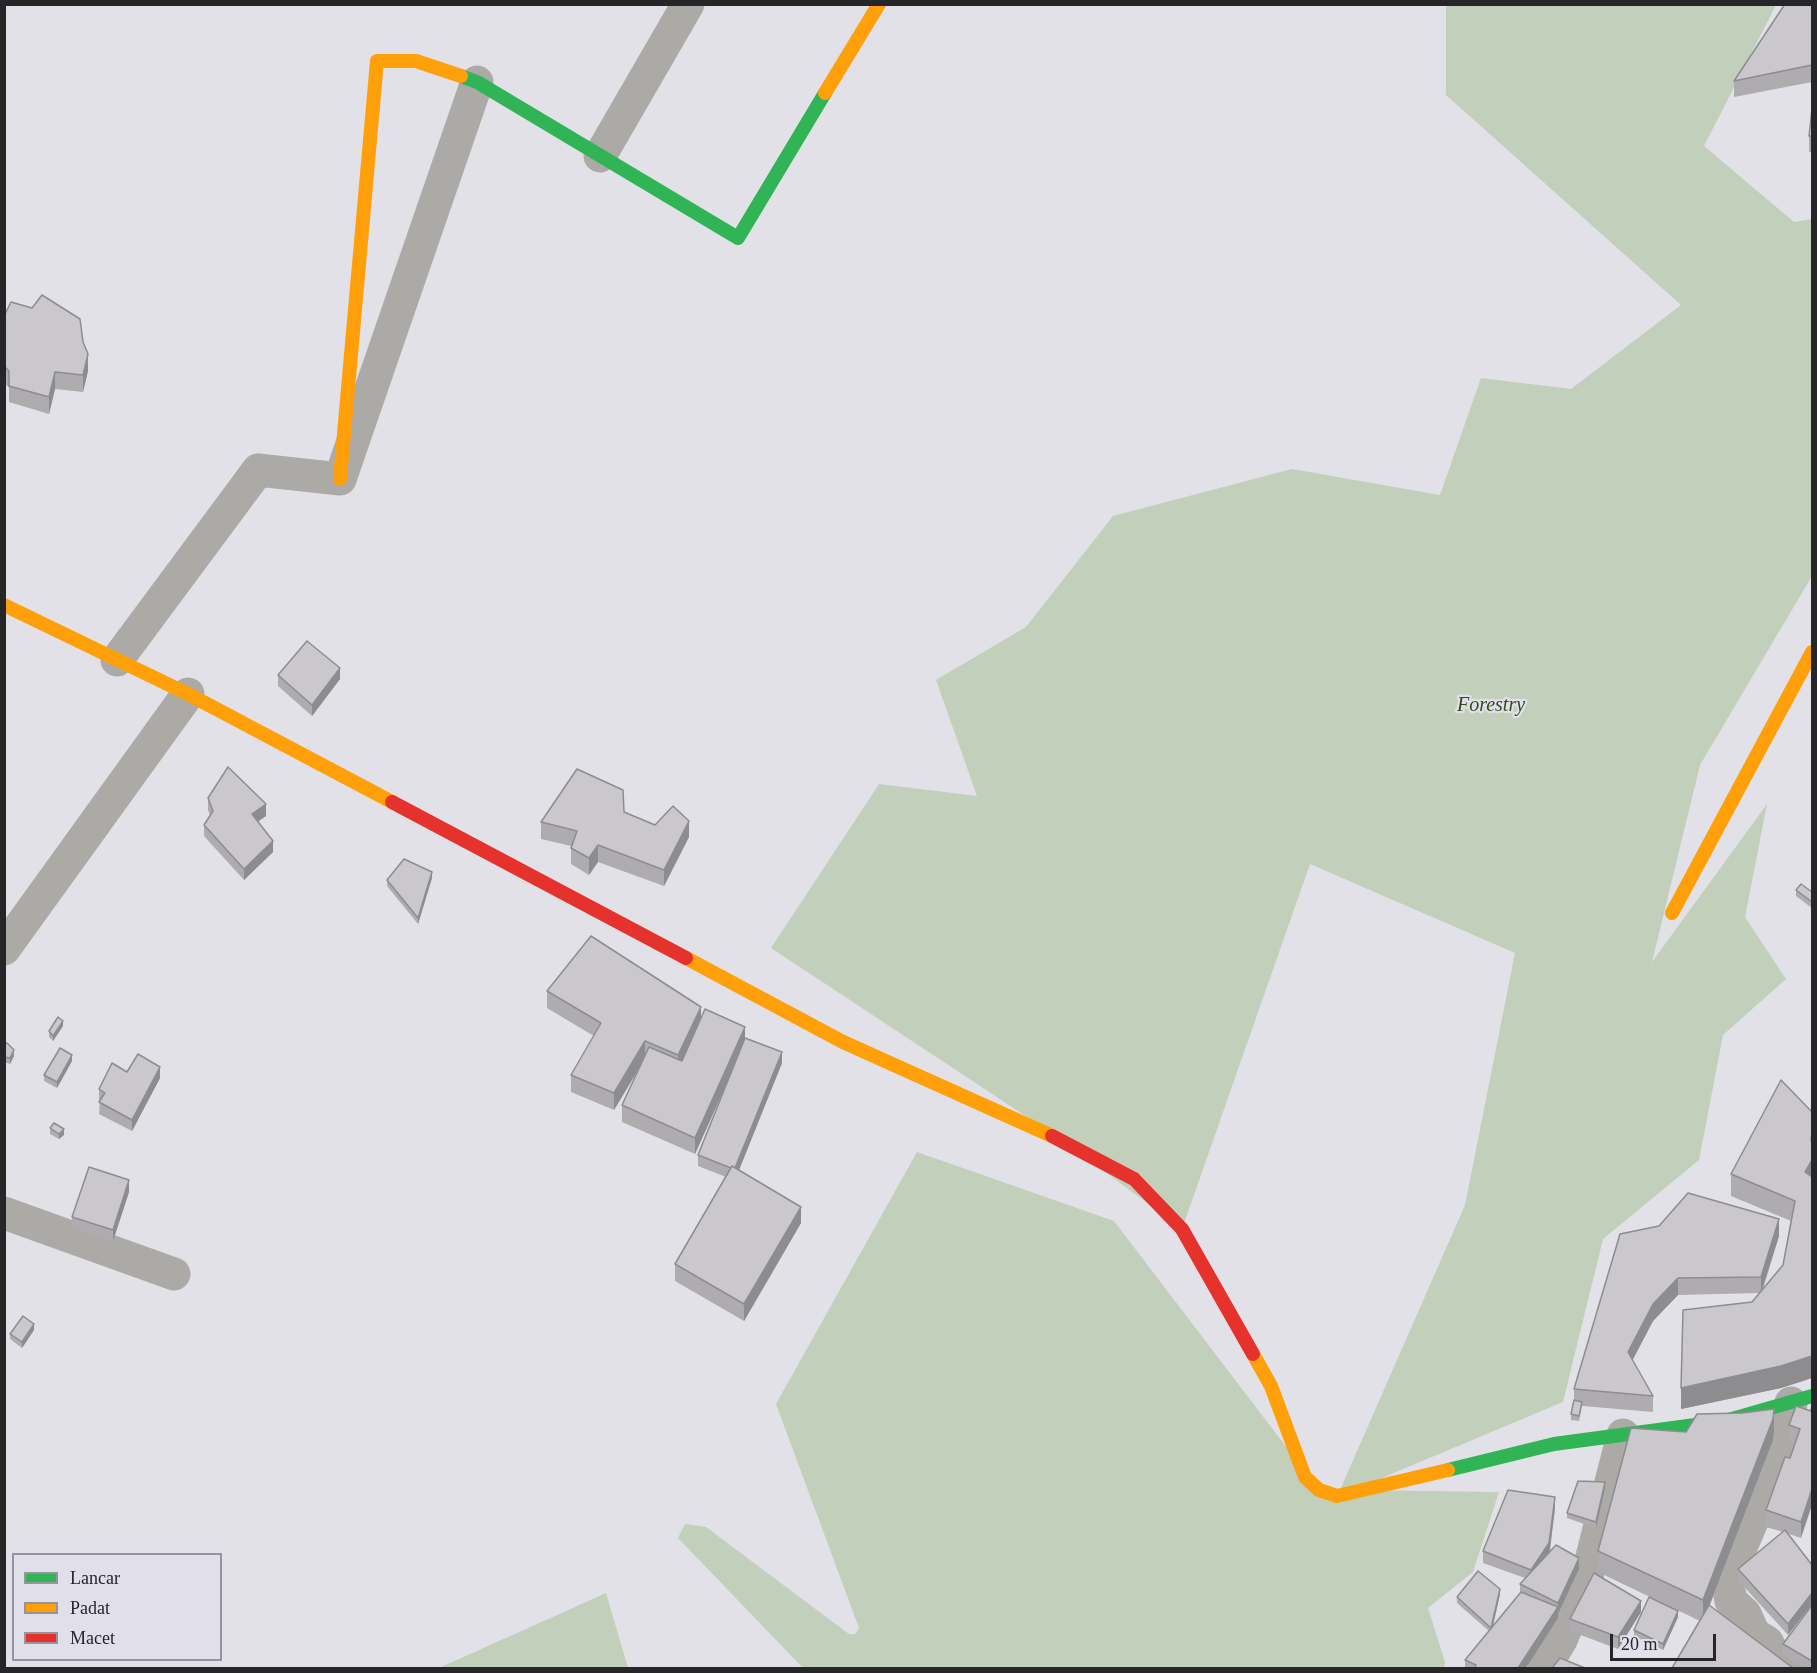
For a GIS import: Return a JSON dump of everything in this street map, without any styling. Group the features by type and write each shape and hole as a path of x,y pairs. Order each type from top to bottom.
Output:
{"street":[{"path":"600,156 688,4"},
{"path":"340,479 377,61 416,61 477,82 738,238 879,4"},
{"path":"340,479 477,82"},
{"path":"117,660 258,470 340,479"},
{"path":"4,605 188,694 843,1042 1062,1140 1134,1179 1182,1229 1271,1386 1305,1477 1319,1490 1338,1496 1554,1444 1725,1421 1802,1400"},
{"path":"1672,912 1812,652"},
{"path":"4,949 188,694"},
{"path":"4,1213 174,1275"},
{"path":"1789,1668 1776,1659 1767,1642 1754,1634 1745,1614 1731,1600 1727,1580 1802,1400"},
{"path":"1545,1668 1561,1640 1586,1580 1623,1435"}],"green space":[{"name":"Forestry","path":"1446,5 1776,5 1704,146 1794,222 1812,219 1812,576 1700,765 1652,962 1767,804 1745,917 1786,979 1723,1035 1699,1160 1603,1239 1563,1402 1353,1490 1499,1492 1473,1572 1428,1608 1445,1662 1444,1668 803,1668 678,1538 685,1524 706,1527 849,1634 855,1634 859,1628 776,1404 917,1152 1114,1221 1319,1490 1340,1490 1465,1205 1515,953 1310,864 1182,1229 1062,1140 771,948 879,784 977,796 936,680 1026,627 1113,516 1292,469 1440,495 1481,378 1571,389 1681,305 1446,95"},
{"path":"606,1593 628,1668 439,1668"}],"building":[{"path":"1785,4 1812,4 1812,65 1734,81"},
{"path":"1812,109 1812,136 1809,136"},
{"path":"42,295 80,319 83,342 88,354 83,375 55,372 49,397 9,386 9,371 4,366 4,316 11,302 32,308"},
{"path":"307,641 340,668 312,705 278,675"},
{"path":"228,767 266,804 252,814 273,841 244,869 204,825 213,811 208,798"},
{"path":"577,769 623,790 624,812 655,825 673,806 689,821 664,870 598,845 589,858 571,848 577,831 541,822"},
{"path":"404,859 432,872 418,918 387,880"},
{"path":"1801,884 1812,892 1812,902 1796,890"},
{"path":"591,936 701,1007 678,1055 645,1041 614,1093 571,1075 601,1023 547,991"},
{"path":"705,1009 745,1027 695,1138 622,1105 649,1047 682,1061"},
{"path":"58,1017 63,1021 53,1036 49,1031"},
{"path":"745,1038 782,1052 735,1168 732,1166 731,1168 698,1155"},
{"path":"4,1043 14,1050 10,1058 4,1057"},
{"path":"60,1048 72,1055 57,1082 44,1075"},
{"path":"138,1054 160,1067 132,1120 99,1102 105,1093 99,1089 112,1063 127,1072"},
{"path":"1781,1080 1812,1112 1812,1160 1805,1172 1812,1177 1812,1356 1781,1366 1681,1388 1683,1310 1752,1302 1783,1265 1795,1201 1731,1174"},
{"path":"54,1123 64,1129 59,1134 50,1128"},
{"path":"732,1166 801,1207 744,1304 675,1264"},
{"path":"89,1167 129,1180 113,1230 72,1217"},
{"path":"1688,1193 1779,1219 1761,1277 1678,1278 1653,1304 1628,1352 1653,1396 1574,1389 1620,1234 1659,1226"},
{"path":"23,1316 34,1324 22,1342 10,1334"},
{"path":"1574,1400 1582,1402 1579,1416 1571,1414"},
{"path":"1812,1405 1812,1489 1801,1522 1766,1510 1785,1457 1790,1458 1800,1429 1789,1425 1796,1406 1811,1411"},
{"path":"1774,1409 1773,1419 1703,1600 1598,1551 1631,1428 1686,1432 1697,1414 1742,1413"},
{"path":"1578,1481 1605,1482 1596,1522 1567,1513"},
{"path":"1508,1490 1555,1497 1549,1543 1531,1570 1483,1551"},
{"path":"1785,1530 1812,1565 1812,1593 1788,1624 1738,1569"},
{"path":"1556,1545 1579,1558 1558,1603 1520,1584"},
{"path":"1478,1571 1500,1589 1491,1628 1457,1597"},
{"path":"1594,1573 1641,1601 1618,1637 1570,1619"},
{"path":"1521,1592 1558,1607 1518,1668 1475,1668 1476,1665 1465,1660"},
{"path":"1649,1597 1678,1611 1663,1644 1634,1630"},
{"path":"1709,1605 1793,1668 1672,1668"},
{"path":"1812,1605 1812,1661 1783,1644"},
{"path":"1560,1658 1585,1668 1552,1668"}],"traffic: fast":[{"path":"461,76 477,82 738,238 825,93"},
{"path":"1448,1470 1554,1444 1725,1421 1812,1396"}],"traffic: slow":[{"path":"825,93 879,4"},
{"path":"340,479 377,61 416,61 461,76"},
{"path":"4,605 188,694 392,802"},
{"path":"1672,913 1812,652"},
{"path":"686,958 843,1042 1052,1136"},
{"path":"1253,1354 1271,1386 1305,1477 1319,1490 1337,1496 1448,1470"}],"traffic: jam":[{"path":"392,802 686,958"},
{"path":"1052,1136 1134,1179 1182,1229 1253,1354"}]}
